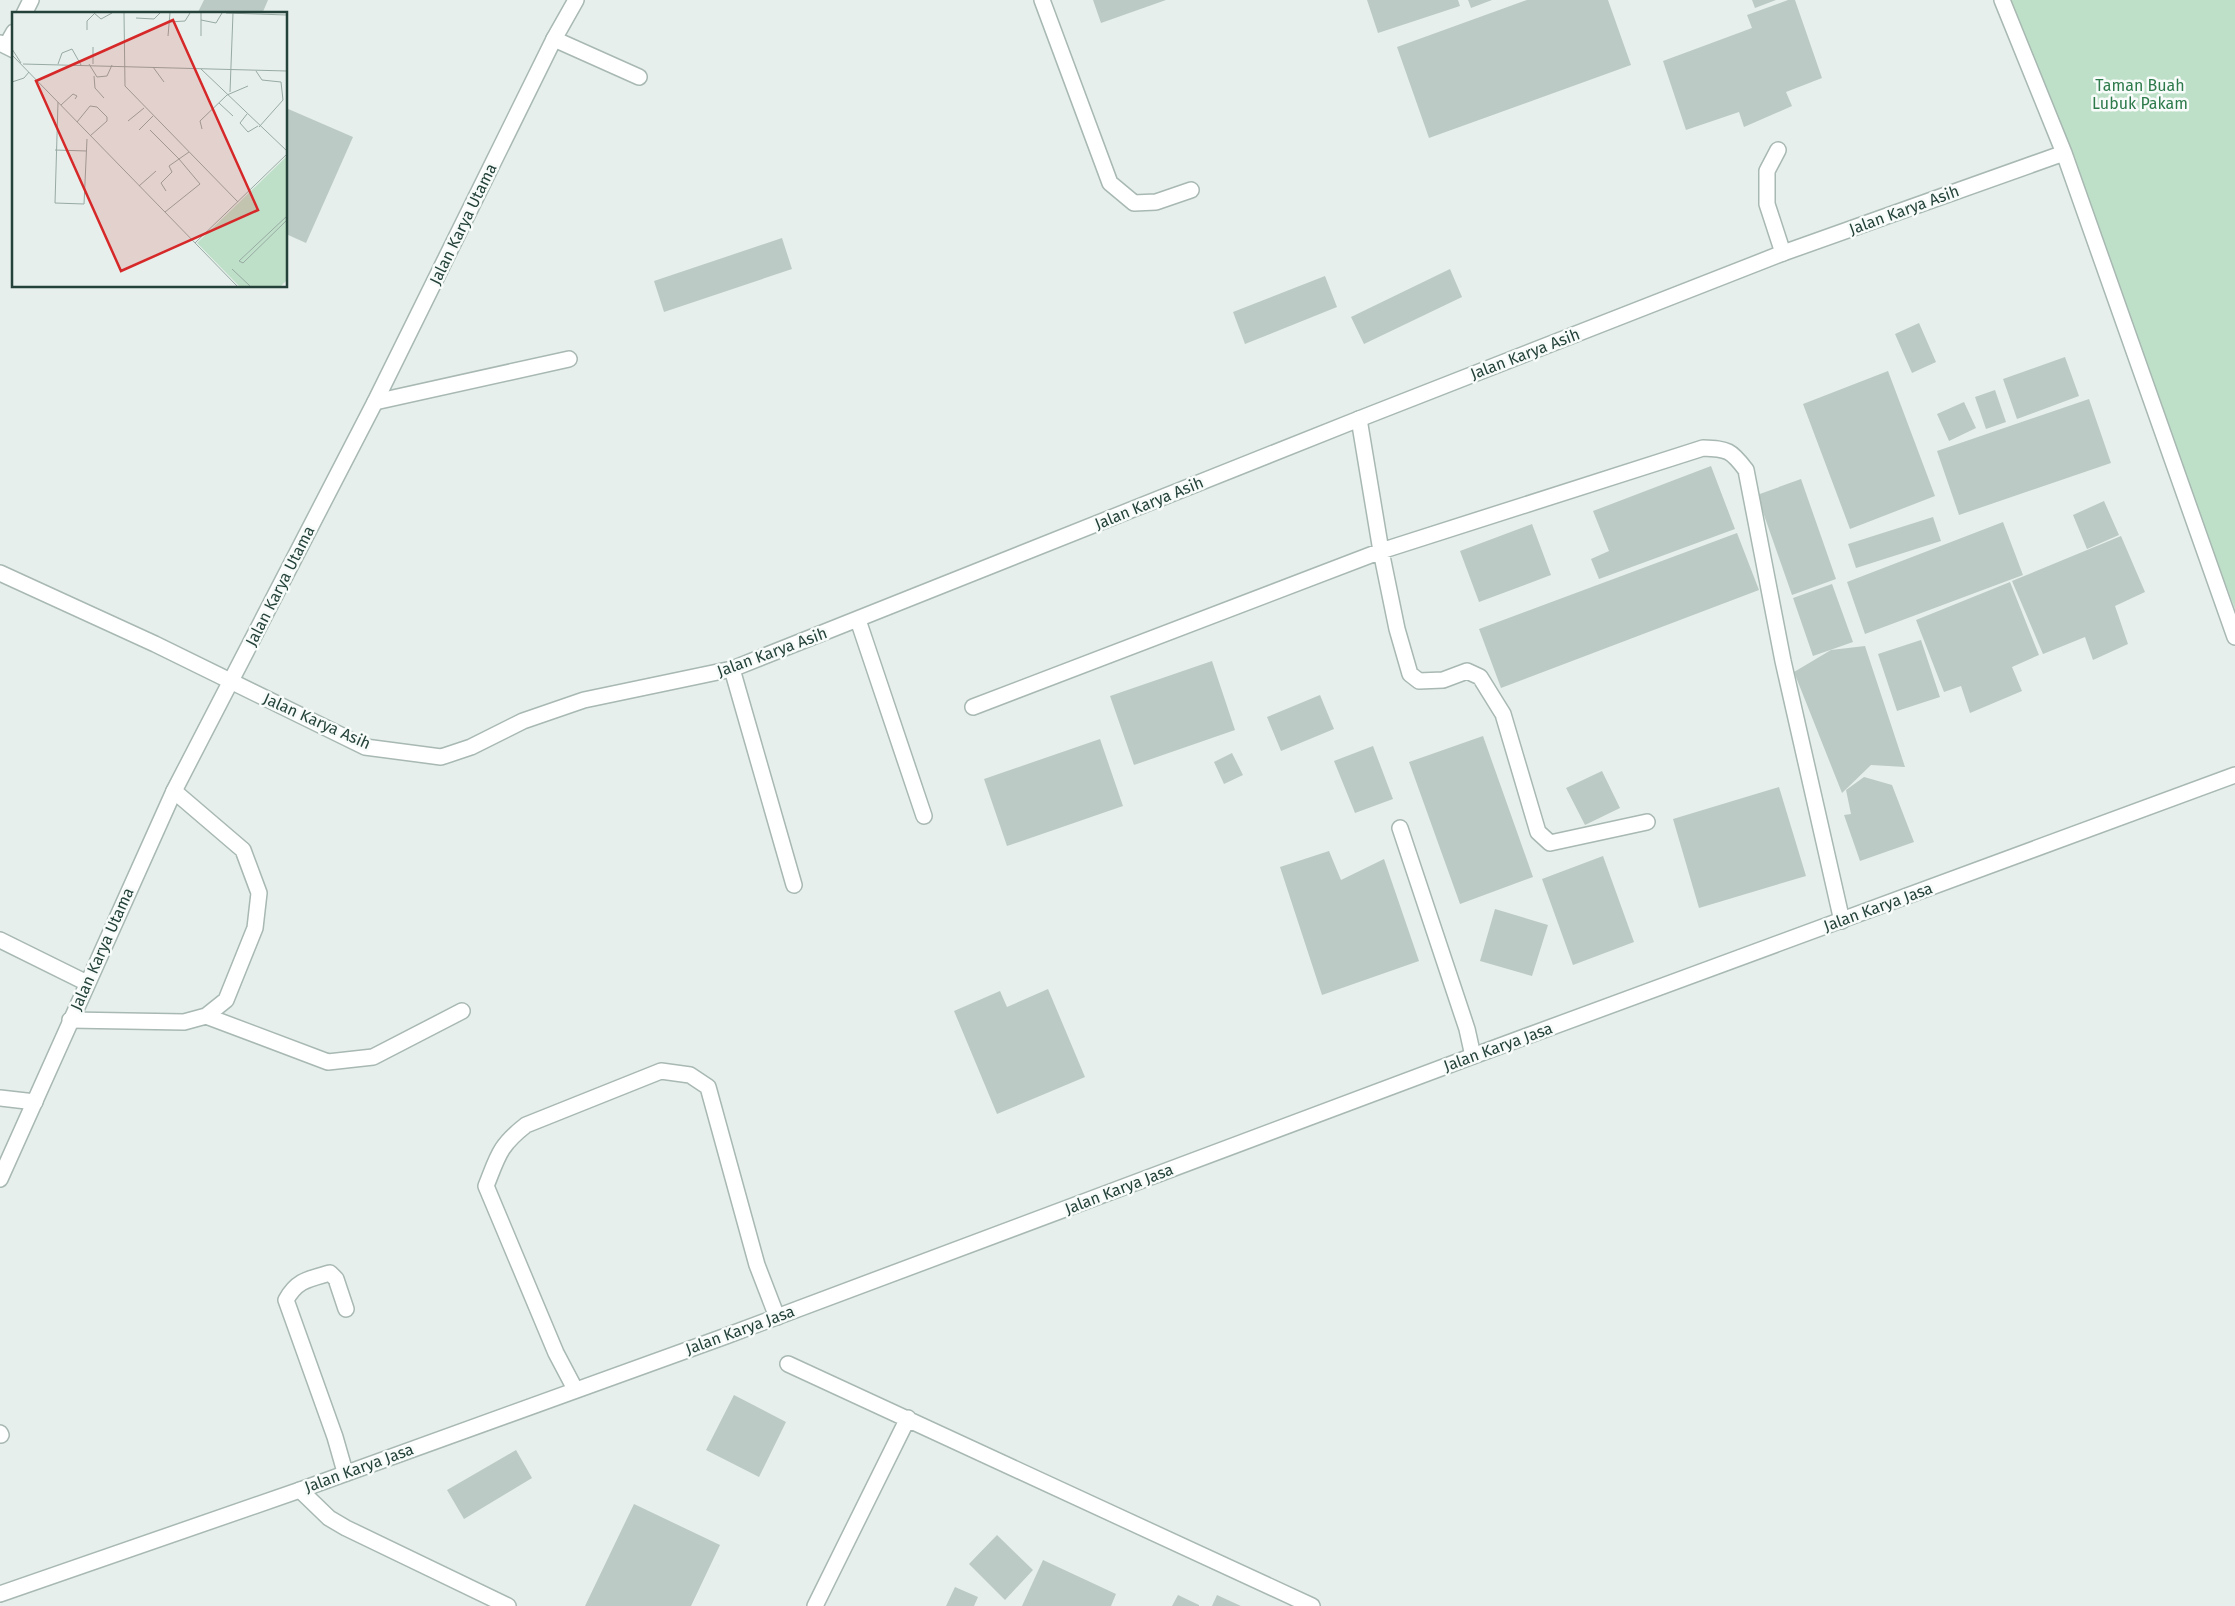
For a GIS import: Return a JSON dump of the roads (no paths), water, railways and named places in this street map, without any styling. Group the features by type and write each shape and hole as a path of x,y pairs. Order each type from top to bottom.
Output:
{"street":[{"path":"25,12 31,0"},
{"name":"Jalan Karya Utama","path":"0,1179 174,791 376,402 554,39 576,0"},
{"path":"1042,0 1110,183 1134,203 1156,202 1191,190"},
{"path":"2002,0 2064,153 2235,637"},
{"path":"554,39 639,78"},
{"path":"1778,150 1767,172 1767,204 1783,253"},
{"name":"Jalan Karya Asih","path":"0,574 155,644 365,747 441,757 471,746 523,721 584,700 732,669 1359,419 1783,253 2064,153"},
{"path":"376,402 569,360"},
{"path":"1359,419 1381,551 1397,629 1410,674 1418,681 1443,680 1466,671 1480,677 1502,714 1538,832 1550,843 1647,822"},
{"path":"973,707 1381,551 1703,448 1720,449 1734,454 1746,470 1783,662 1842,921"},
{"path":"858,620 924,816"},
{"path":"732,669 794,885"},
{"name":"Jalan Karya Jasa","path":"0,1594 300,1490 345,1472 777,1317 1473,1056 2235,775"},
{"path":"70,1020 184,1022 206,1016 226,1000 255,928 259,893 243,850 174,791"},
{"path":"1400,828 1467,1029 1473,1056"},
{"path":"0,940 87,983"},
{"path":"206,1016 328,1062 373,1057 462,1011"},
{"path":"575,1389 556,1353 486,1186 500,1150 509,1138 526,1125 661,1070 690,1075 708,1087 757,1265 777,1317"},
{"path":"0,1098 35,1102"},
{"path":"345,1472 336,1436 286,1300 293,1288 304,1280 330,1273 336,1279 346,1309"},
{"path":"788,1364 1312,1606"},
{"path":"815,1606 908,1418"},
{"path":"300,1490 329,1518 346,1528 508,1606"}],"park label":[{"name":"Taman Buah Lubuk Pakam","path":"2140,94"}]}
